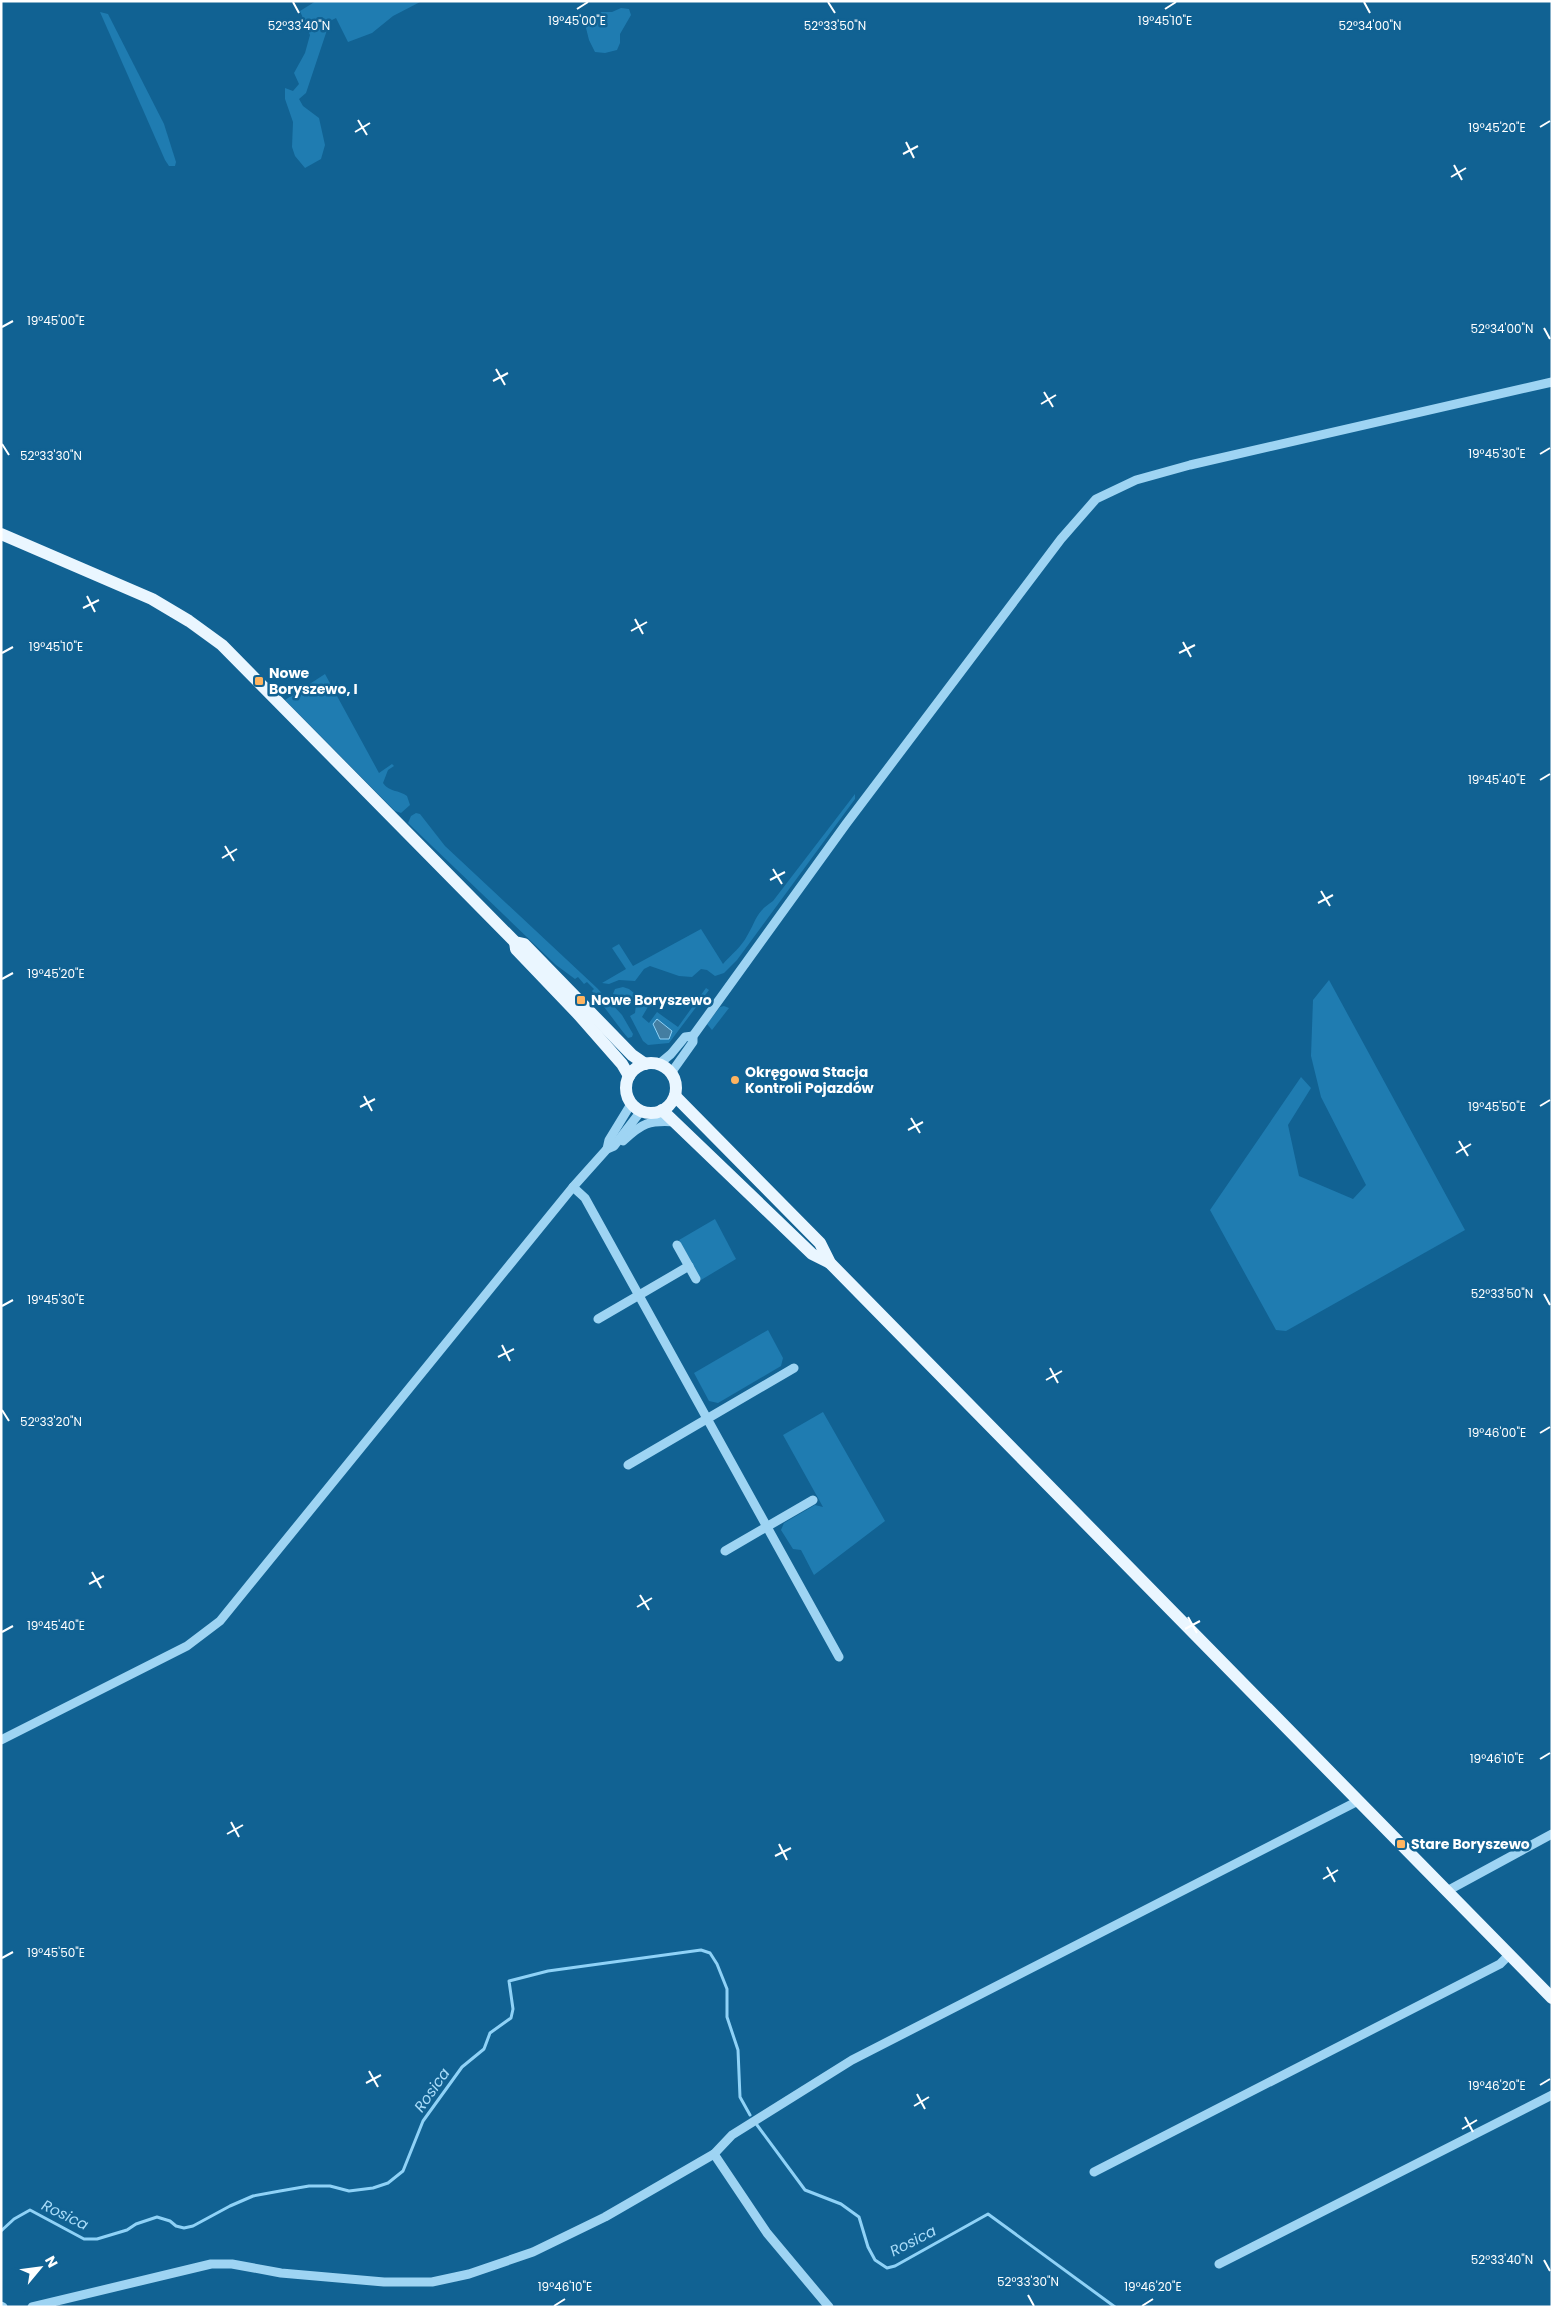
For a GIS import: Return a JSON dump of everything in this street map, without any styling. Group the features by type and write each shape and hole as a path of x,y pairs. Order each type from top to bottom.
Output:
{"main road":[{"path":"1,534 152,599 214,638 259,681 515,942 524,944 632,1055 645,1064"},
{"path":"515,942 516,949 610,1050 629,1076"},
{"path":"645,1064 659,1064 672,1073 676,1083 675,1096 669,1106 653,1113 636,1108 626,1093 629,1076 633,1070 645,1064"},
{"path":"675,1096 820,1244 830,1263 1552,1998"},
{"path":"662,1110 812,1254 830,1263"}],"street":[{"path":"672,1073 692,1042 693,1036 846,824 1027,581 1096,499 1136,480 1190,465 1552,382"},
{"path":"659,1064 671,1054 684,1037 693,1036"},
{"path":"610,1147 609,1140 636,1108"},
{"path":"1,1740 187,1646 215,1626 247,1590 573,1187 610,1147 646,1122 676,1122"},
{"path":"573,1187 584,1198 639,1294 839,1657"},
{"path":"677,1245 696,1279"},
{"path":"598,1319 688,1266"},
{"path":"628,1465 794,1368"},
{"path":"725,1551 813,1500"},
{"path":"32,2307 211,2264 232,2264 281,2273 384,2282 432,2282 469,2274 560,2240 605,2217 714,2154 732,2135 852,2060 1358,1801"},
{"path":"1447,1891 1552,1834"},
{"path":"1094,2172 1500,1964 1509,1955"},
{"path":"1219,2264 1552,2095"},
{"path":"714,2154 767,2233 828,2307"}],"shaded area":[{"path":"316,1 422,1 393,16 372,33 348,42 336,18 330,21 306,93 299,99 303,106 319,118 325,145 321,159 305,168 295,156 292,147 293,122 285,99 285,88 293,91 299,84 294,73 305,53 310,35 300,11"},
{"path":"621,8 629,9 631,15 620,34 620,43 617,50 605,53 595,52 586,28 601,12 612,12"},
{"path":"100,12 108,14 164,124 176,162 175,166 169,166 165,160"},
{"path":"325,674 379,773 392,764 394,766 388,770 383,783 388,788 407,796 410,805 401,813 395,811 285,700"},
{"path":"855,794 855,799 737,960 724,973 715,976 707,970 701,969 692,977 679,976 650,966 644,969 635,981 619,980 609,984 602,983 626,969 612,948 619,944 633,966 701,929 723,964 742,943 760,913 773,901"},
{"path":"416,813 420,814 445,846 597,988 622,1015 633,1034 632,1037 628,1038 623,1032 592,991 594,989 587,982 584,984 578,977 575,979 556,965 408,823 411,816"},
{"path":"1329,980 1465,1230 1286,1331 1276,1330 1210,1210 1301,1077 1311,1088 1288,1125 1299,1176 1353,1199 1366,1185 1321,1097 1311,1056 1313,1000"},
{"path":"623,987 629,989 649,1005 642,1017 649,1023 657,1012 678,1027 706,988 709,990 669,1043 648,1045 643,1041 630,1016 635,1013 636,1004 629,998 613,994 615,989"},
{"path":"720,1007 729,1008 712,1030 707,1024"},
{"path":"657,1019 672,1031 669,1039 660,1039 653,1024"},
{"path":"715,1219 736,1259 701,1280 679,1240"},
{"path":"768,1330 783,1358 781,1366 718,1403 709,1401 694,1373"},
{"path":"823,1412 885,1521 814,1575 801,1550 793,1549 781,1530 784,1523 815,1505 823,1507 783,1435"}],"waterway":[{"name":"Rosica","path":"1,2231 14,2219 30,2210 84,2239 97,2239 127,2230 136,2224 157,2217 170,2221 176,2226 184,2228 193,2226 253,2196 309,2186 330,2186 349,2191 373,2188 388,2183 403,2171 423,2121 462,2067 484,2049 490,2033 511,2018 513,2009 509,1981 548,1971 701,1950 710,1953 717,1964 727,1989 727,2017 738,2050 740,2097 750,2115"},
{"name":"Rosica","path":"757,2125 805,2190 841,2204 859,2217 868,2247 875,2260 887,2268 895,2266 988,2214 1115,2307"}],"place":[{"name":"Nowe Boryszewo, I","path":"259,681"},
{"name":"Nowe Boryszewo","path":"581,1000"},
{"name":"Okręgowa Stacja Kontroli Pojazdów","path":"735,1080"},
{"name":"Stare Boryszewo","path":"1401,1844"}]}
